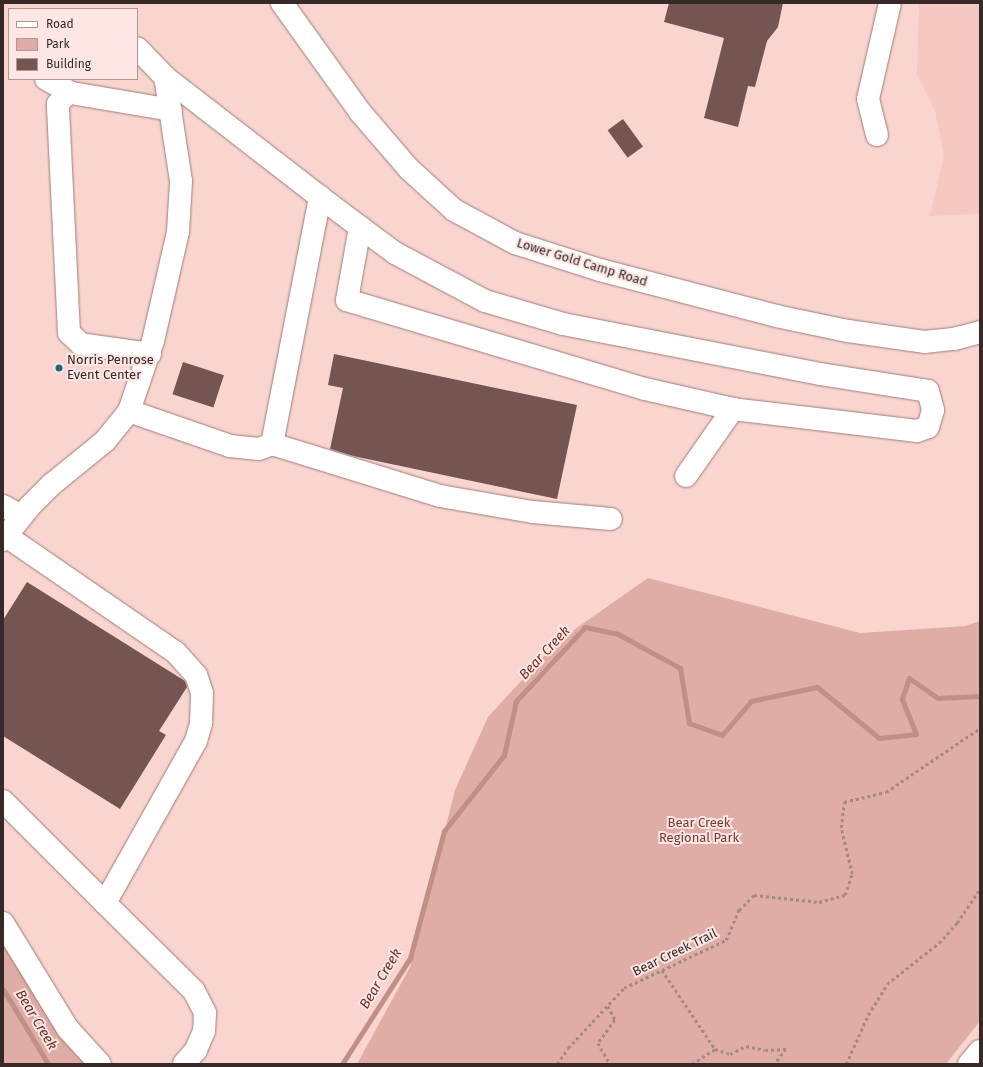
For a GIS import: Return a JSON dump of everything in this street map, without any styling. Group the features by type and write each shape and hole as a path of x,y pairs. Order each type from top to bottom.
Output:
{"street":[{"name":"Lower Gold Camp Road","path":"282,3 360,112 409,169 454,210 508,240 600,270 776,316 848,331 924,342 954,339 980,332"},
{"path":"877,135 868,99 890,3"},
{"path":"138,49 165,77 395,253 485,301 570,325 820,374 928,391 933,410 928,427 917,431 733,409 645,389 347,300 360,227"},
{"path":"105,903 196,741 201,723 202,692 196,675 175,652 4,538 51,485 105,441 130,410 150,354 170,276 182,206 178,150 165,77"},
{"path":"48,80 71,93 171,110"},
{"path":"71,93 66,94 58,104 69,332 81,344 150,354"},
{"path":"272,444 320,197"},
{"path":"686,476 733,409"},
{"path":"130,410 230,446 258,449 272,444 440,496 533,512 611,519"},
{"path":"3,506 22,516"},
{"path":"3,801 194,991 205,1013 204,1031 196,1050 184,1064"},
{"path":"3,923 68,1029 100,1064"},
{"path":"969,1064 980,1051"}],"path":[{"name":"Bear Creek Trail","path":"557,1064 568,1048 624,988 726,940 739,910 754,895 819,902 845,895 852,874 841,828 844,802 886,792 980,728"},
{"path":"846,1064 868,1014 887,984 939,943 957,923 980,889"},
{"path":"662,970 715,1049 730,1054 746,1046 765,1050 786,1049 775,1064"},
{"path":"608,1006 615,1020 598,1043 610,1064"},
{"path":"692,1064 715,1049"}],"shaded area":[{"path":"919,3 980,3 980,214 930,216 944,155 935,111 917,75"}],"green space":[{"name":"Bear Creek Regional Park","path":"648,578 860,633 965,626 980,621 980,1021 946,1064 357,1064 410,967 455,790 488,717 558,641"},
{"path":"3,941 86,1064 3,1064"}],"building":[{"path":"669,3 783,3 778,27 767,41 755,87 748,86 738,127 704,118 724,38 664,22"},
{"path":"623,119 643,147 628,158 608,130"},
{"path":"334,354 577,405 557,499 353,456 330,449 343,388 328,385"},
{"path":"183,362 224,375 213,408 172,394"},
{"path":"27,582 185,681 187,687 159,731 166,735 120,809 3,736 3,620"}],"waterway":[{"name":"Bear Creek","path":"342,1064 410,958 444,831 504,755 516,701 585,627 618,634 680,668 689,723 722,735 751,701 817,687 879,738 916,734 902,699 909,678 938,698 980,696"},
{"name":"Bear Creek","path":"3,989 48,1064"}],"place":[{"name":"Norris Penrose Event Center","path":"59,368"}]}
